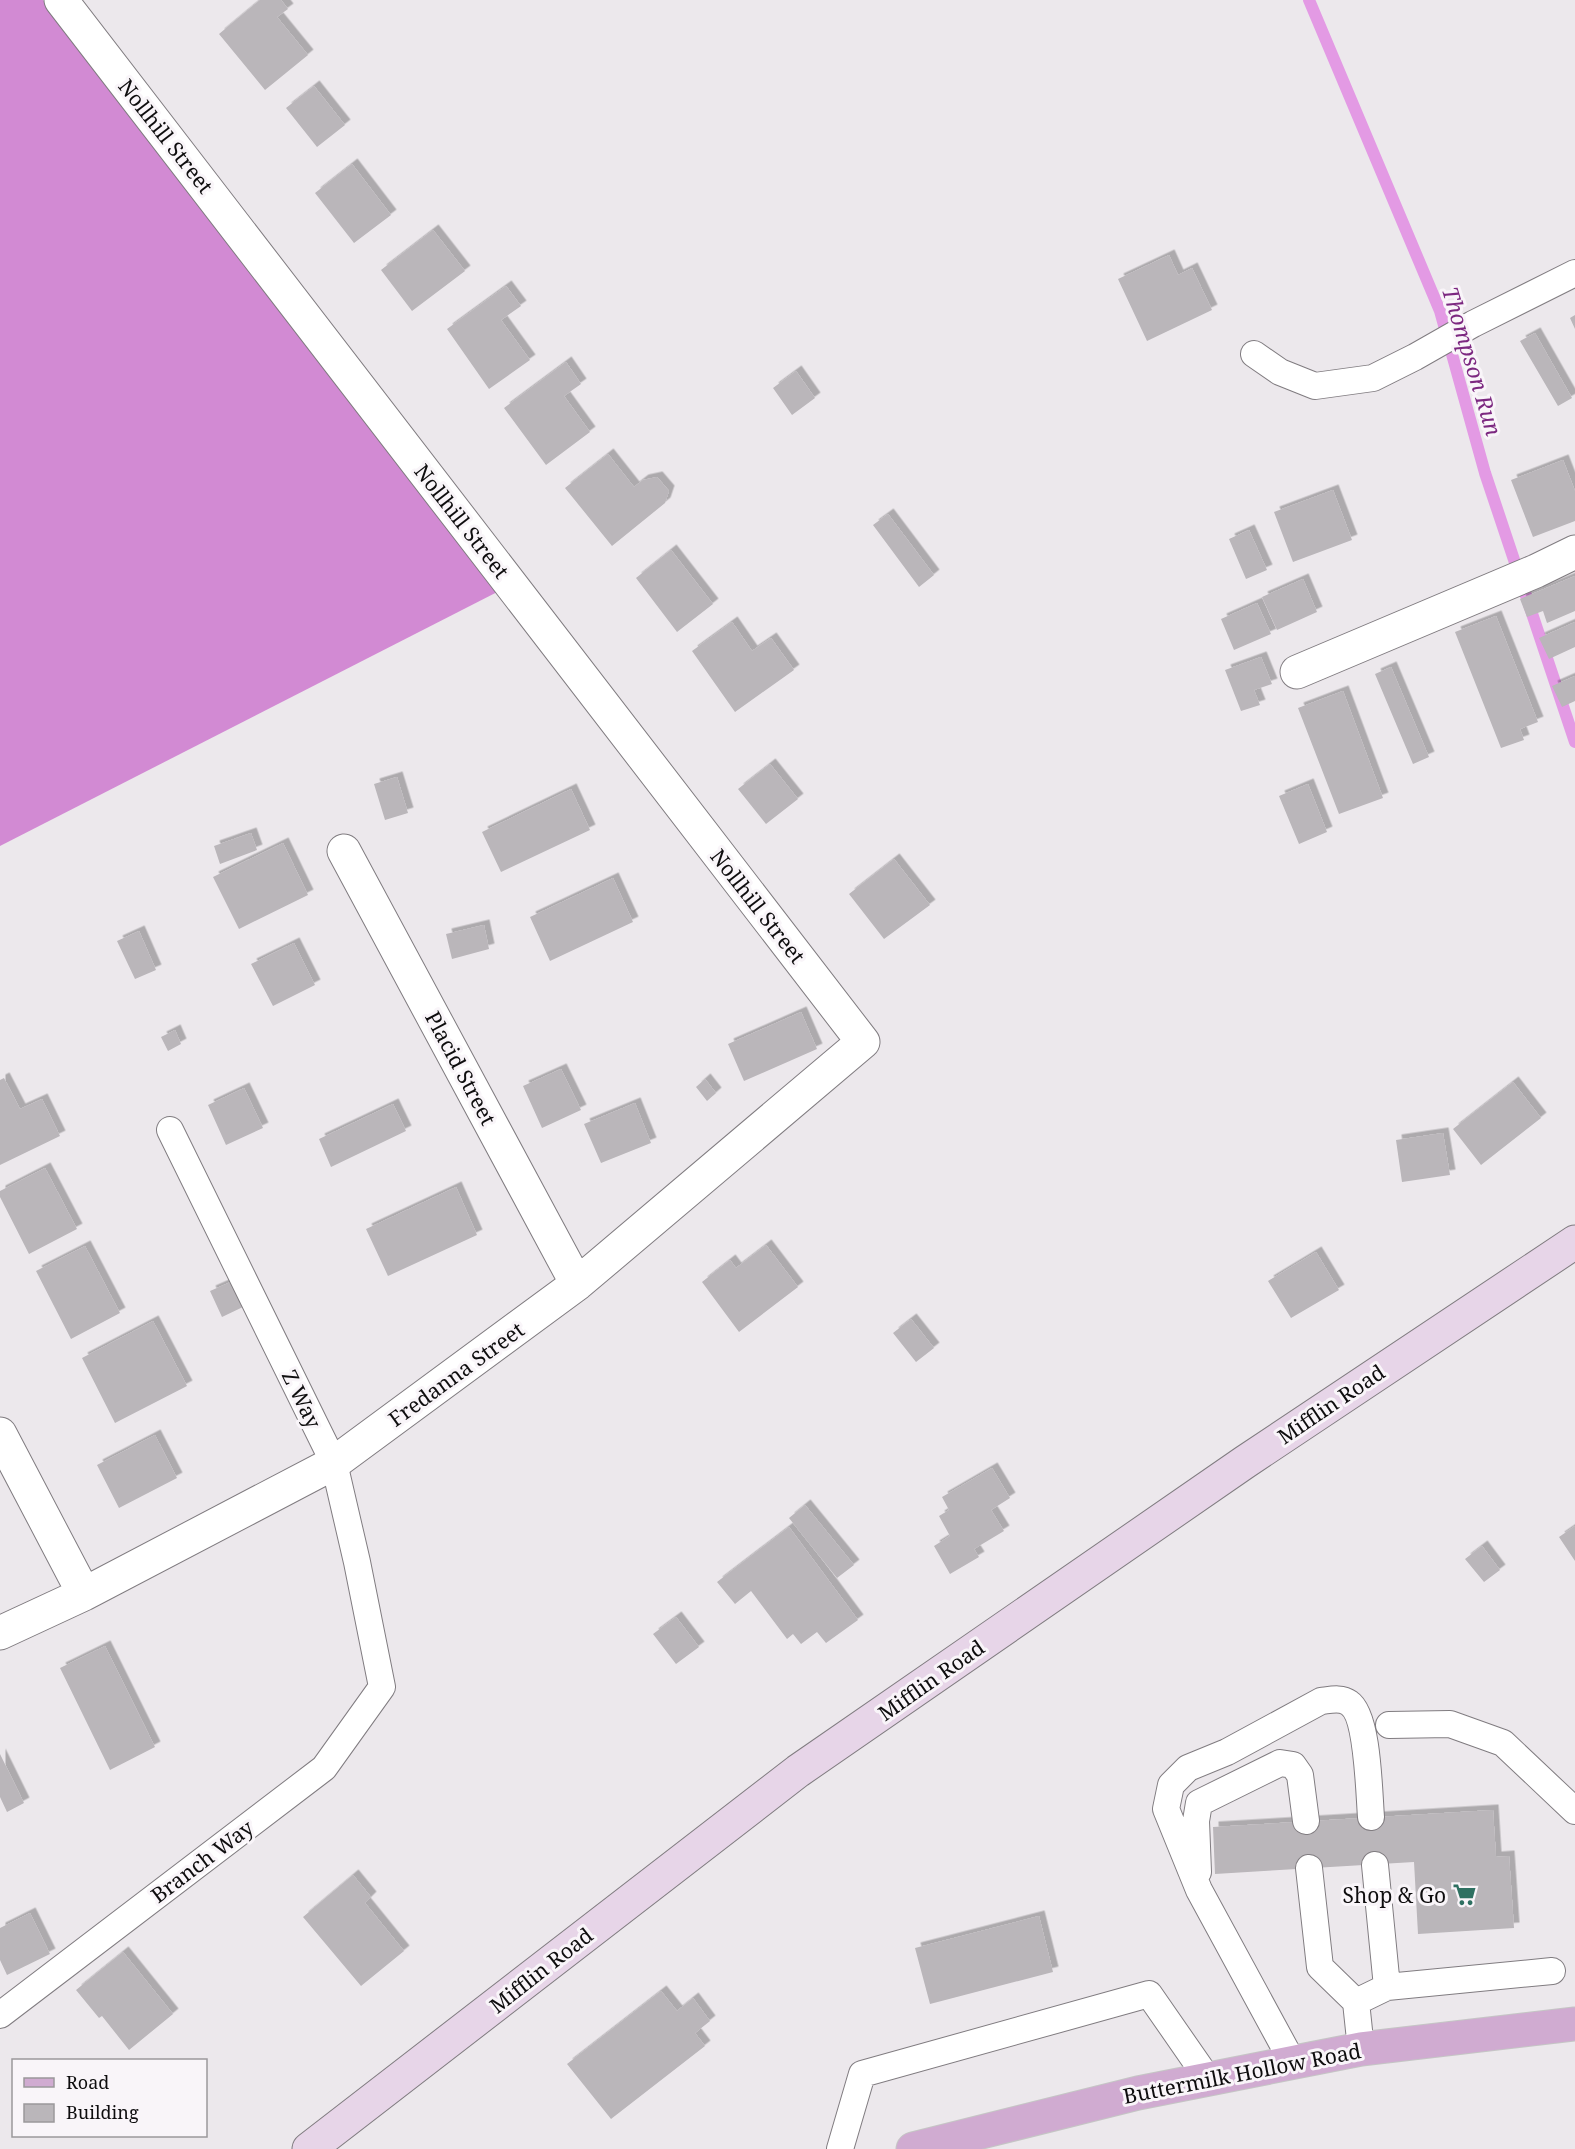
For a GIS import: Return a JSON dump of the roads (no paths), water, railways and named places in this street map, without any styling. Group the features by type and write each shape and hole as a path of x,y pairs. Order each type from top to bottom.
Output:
{"main road":[{"name":"Buttermilk Hollow Road","path":"913,2149 1138,2093 1361,2049 1575,2024"}],"street":[{"name":"Nollhill Street","path":"61,0 863,1042"},
{"path":"1297,672 1524,576 1575,552"},
{"name":"Placid Street","path":"344,851 577,1284"},
{"name":"Fredanna Street","path":"0,1633 84,1594 334,1463 577,1284 863,1042"},
{"name":"Mifflin Road","path":"309,2149 798,1771 1255,1455 1575,1242"},
{"path":"0,1434 84,1594"}],"lane":[{"path":"1254,354 1280,372 1315,386 1373,378 1575,273"},
{"name":"Z Way","path":"170,1130 334,1463 382,1687"},
{"name":"Branch Way","path":"0,2015 324,1768 382,1687"},
{"path":"1293,2063 1199,1890 1166,1809 1171,1785 1188,1768 1227,1752 1321,1701 1336,1699 1348,1702 1357,1711 1363,1727 1371,1817"},
{"path":"1389,1725 1450,1724 1503,1743 1575,1811"},
{"path":"1199,1890 1196,1821 1199,1803 1280,1763 1293,1765 1300,1775 1306,1821"},
{"path":"1375,1865 1386,1987"},
{"path":"1310,1868 1320,1967 1356,2002 1361,2049"},
{"path":"1356,2002 1386,1987 1552,1971"},
{"path":"840,2149 862,2074 1149,1994 1208,2079"}],"waterway":[{"name":"Thompson Run","path":"1309,0 1440,311 1485,473 1575,742"}],"place":[{"name":"Shop & Go","path":"1464,1895"}]}
